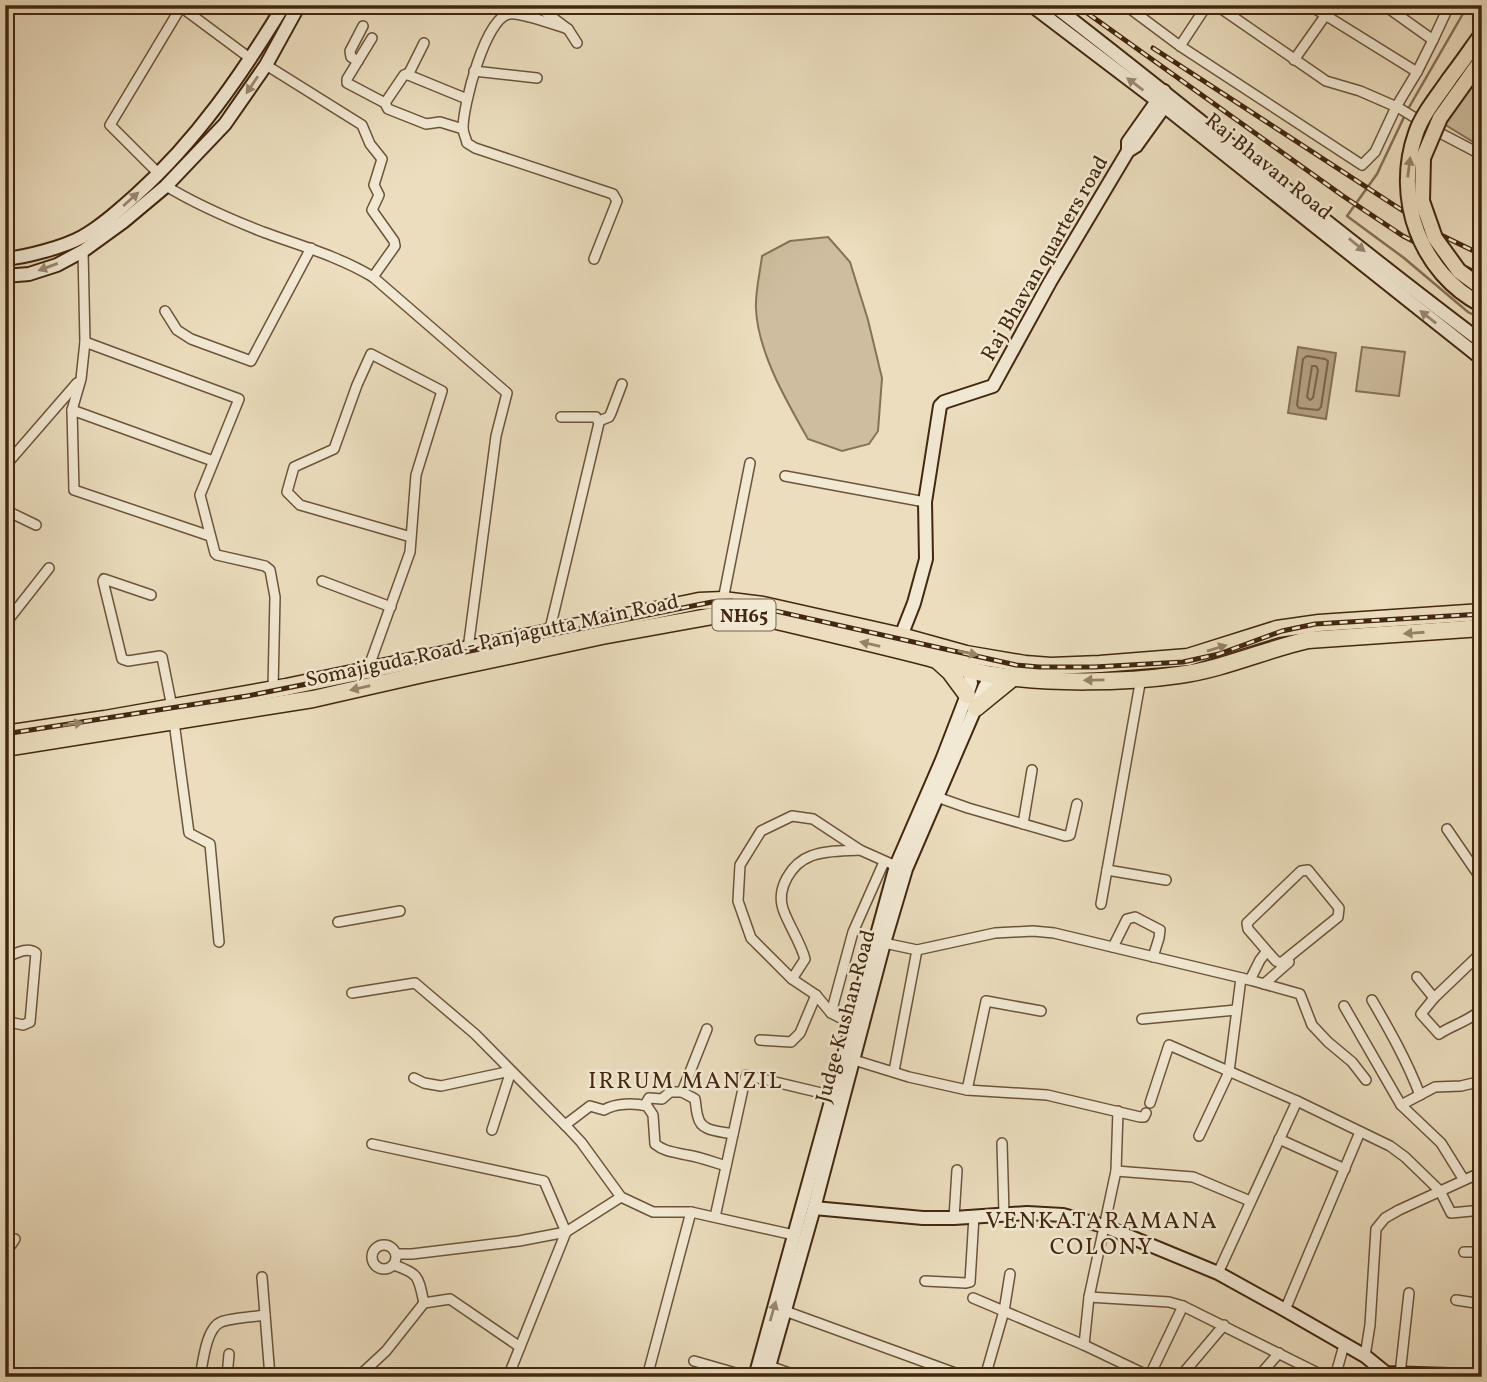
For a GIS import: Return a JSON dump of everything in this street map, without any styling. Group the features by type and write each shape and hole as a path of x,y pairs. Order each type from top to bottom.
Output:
{"highway":[{"name":"Somajiguda Road - Panjagutta Main Road","path":"5,734 313,699 666,616 699,601 723,600 763,606 901,636 966,654 1051,666 1188,657 1277,629 1319,623 1482,612"},
{"name":"Somajiguda Road - Panjagutta Main Road","path":"5,748 179,714 273,689 468,649 549,633 666,616 739,614 760,617 937,660 971,688 1014,677 1095,681 1177,676 1220,667 1308,640 1482,628"},
{"path":"1170,658 1177,676"},
{"path":"937,660 971,688 1014,677"}],"main road":[{"path":"5,259 82,237 124,206 159,174 203,125 251,59 284,5"},
{"path":"5,276 29,274 57,265 83,251 166,186 225,124 266,65 299,5"},
{"name":"Raj Bhavan Road","path":"1031,5 1164,99 1482,342"},
{"name":"Raj Bhavan Road","path":"1053,5 1482,359"},
{"path":"1482,34 1429,107 1416,133 1407,185 1417,234 1428,255 1454,286 1482,305"},
{"path":"1482,59 1440,118 1423,158 1422,190 1422,201 1435,238 1459,271 1482,288"},
{"name":"Raj Bhavan quarters road","path":"901,636 914,603 926,559 925,502 940,406 944,402 993,386 1050,282 1128,150 1136,146 1164,99"},
{"name":"Judge Kushan Road","path":"750,1376 834,1096 890,864 942,760 971,688 988,682"},
{"name":"Judge Kushan Road","path":"768,1371 884,943 906,869 937,797 971,688"},
{"path":"814,1208 923,1218 1004,1214 1063,1215 1104,1226 1218,1273 1366,1356 1386,1375 1482,1376"}],"street":[{"path":"536,5 568,29 577,43"},
{"path":"1125,5 1180,47 1362,165 1375,152 1417,72 1447,10 1445,5"},
{"path":"1180,47 1207,5"},
{"path":"1216,5 1326,81 1360,91 1397,107 1482,155"},
{"path":"1309,5 1417,72"},
{"path":"1384,5 1433,40"},
{"path":"159,174 110,125 181,6 251,59"},
{"path":"568,29 510,14 501,18 490,33 474,71 463,129 467,143 475,148 614,194 617,201 594,259"},
{"path":"1294,60 1325,16"},
{"path":"358,61 351,57 350,51 363,26"},
{"path":"372,38 347,83 385,103 388,109 426,124 440,122 463,129"},
{"path":"408,75 424,43"},
{"path":"266,65 362,125 370,144 382,159 374,186 379,195 372,210 395,246 373,277"},
{"path":"474,71 537,78"},
{"path":"385,103 404,75 467,100"},
{"path":"166,186 193,203 357,267 373,277 507,393 496,436 468,649"},
{"path":"165,311 177,330 191,339 251,360 311,248"},
{"path":"83,251 85,342 72,410 74,490 210,536"},
{"path":"85,342 239,399 200,495 217,555 265,566 270,570 275,597 273,689"},
{"path":"368,669 410,551 416,475 442,391 371,354 334,449 294,467 286,492 300,505 411,537"},
{"path":"5,466 80,379"},
{"path":"599,421 609,417 622,384"},
{"path":"72,410 214,461"},
{"path":"561,417 596,417 599,421"},
{"path":"549,633 599,421"},
{"path":"723,600 750,463"},
{"path":"785,476 925,502"},
{"path":"5,510 36,524"},
{"path":"5,624 49,568"},
{"path":"151,595 103,580 122,659 128,661 162,657 179,714 189,833 210,844 219,942"},
{"path":"322,582 391,607"},
{"path":"1101,904 1141,678"},
{"path":"1023,824 1032,770"},
{"path":"937,797 1065,836 1070,835 1077,804"},
{"path":"831,1013 853,932 890,864 860,850 813,819 792,816 761,831 740,865 738,901 751,938 792,979 816,995 831,1013 852,1024"},
{"path":"1447,830 1482,880"},
{"path":"792,979 805,959 801,944 782,907 788,874 810,856 860,850"},
{"path":"1107,870 1166,880"},
{"path":"1308,870 1339,908 1338,917 1281,963 1267,951 1248,929 1247,923 1301,872 1308,870"},
{"path":"338,922 400,911"},
{"path":"1112,947 1127,919 1135,917 1160,930 1153,957"},
{"path":"884,943 917,950 995,933 1054,933 1300,994 1312,1025 1352,1062 1366,1080"},
{"path":"1264,984 1313,941"},
{"path":"5,958 28,950 36,953 30,1022 23,1025 5,1021"},
{"path":"894,1071 917,950"},
{"path":"1199,1136 1230,1072 1236,1010 1246,979 1267,951"},
{"path":"1482,952 1421,1014 1439,1034 1451,1026 1471,1019 1482,1009"},
{"path":"1275,974 1282,982"},
{"path":"1417,977 1434,998"},
{"path":"352,993 415,983 475,1034 565,1125 581,1142 621,1197 653,1212 691,1212 794,1235"},
{"path":"760,1040 791,1042 800,1033 816,995"},
{"path":"1371,1000 1393,1037 1420,1095"},
{"path":"967,1090 985,1001 1041,1011"},
{"path":"1344,1006 1401,1105 1441,1143 1464,1180"},
{"path":"1142,1019 1236,1010"},
{"path":"682,1092 707,1029"},
{"path":"1150,1103 1169,1045 1297,1101 1398,1151 1440,1191 1451,1213 1482,1210"},
{"path":"854,1059 909,1077 967,1090 1046,1095 1144,1117 1146,1113"},
{"path":"414,1078 441,1086 511,1071"},
{"path":"492,1130 511,1071"},
{"path":"715,1217 746,1075 834,1096"},
{"path":"1401,1105 1435,1087 1461,1086 1482,1081"},
{"path":"645,1105 649,1098 662,1099 670,1091 682,1092 695,1099 701,1126 733,1134"},
{"path":"1218,1273 1297,1101"},
{"path":"565,1125 590,1106 604,1110 618,1104 647,1105 653,1115 655,1144 660,1148 726,1166"},
{"path":"1084,1345 1089,1297 1116,1171 1118,1111"},
{"path":"1285,1310 1360,1132"},
{"path":"1279,1139 1345,1169"},
{"path":"1002,1143 1004,1214"},
{"path":"372,1144 544,1181 566,1232 508,1377"},
{"path":"954,1218 957,1170"},
{"path":"1116,1171 1193,1177 1250,1200"},
{"path":"1366,1356 1376,1229 1385,1218 1399,1210 1482,1172"},
{"path":"396,1254 519,1241 566,1232 621,1197"},
{"path":"647,1377 691,1212"},
{"path":"925,1282 970,1282 974,1216"},
{"path":"5,1254 15,1239"},
{"path":"382,1244 391,1246 396,1254 394,1265 388,1269 380,1269 373,1264 372,1255 376,1247 382,1244"},
{"path":"1464,1252 1482,1252"},
{"path":"394,1265 416,1275 424,1303"},
{"path":"985,1377 1004,1311 1010,1273"},
{"path":"262,1277 270,1377"},
{"path":"1400,1374 1409,1293"},
{"path":"1089,1297 1169,1302 1183,1306 1326,1377"},
{"path":"973,1298 1150,1376 1183,1306"},
{"path":"358,1377 386,1351 424,1303 450,1299 520,1347"},
{"path":"1456,1300 1482,1304"},
{"path":"785,1311 965,1377"},
{"path":"200,1377 209,1335 215,1326 221,1322 265,1315"},
{"path":"1180,1377 1224,1325"},
{"path":"1335,1377 1344,1345"},
{"path":"1258,1377 1279,1353"},
{"path":"227,1377 229,1354"},
{"path":"694,1361 750,1376"},
{"path":"768,1371 801,1377"}],"shaded area":[{"path":"1482,67 1482,142 1480,146 1444,124"},
{"path":"828,237 850,262 882,378 878,431 869,444 842,451 808,439 768,360 756,309 762,256 790,241"},
{"path":"1362,347 1405,352 1399,396 1356,391"}],"water":[{"path":"1298,347 1336,353 1326,419 1288,413"}],"waterway":[{"path":"1408,109 1468,5"},
{"path":"1405,115 1377,174 1347,216 1404,258 1468,312 1482,319"}],"railway":[{"path":"1076,5 1343,196 1403,236 1482,276"},
{"path":"1153,48 1443,236 1482,255"},
{"path":"5,734 247,696 712,602 731,601 1016,665 1039,667 1183,662 1219,654 1282,631 1315,624 1482,614"}],"district":[{"name":"IRRUM MANZIL","path":"686,1080"},
{"name":"VENKATARAMANA COLONY","path":"1102,1233"}]}
